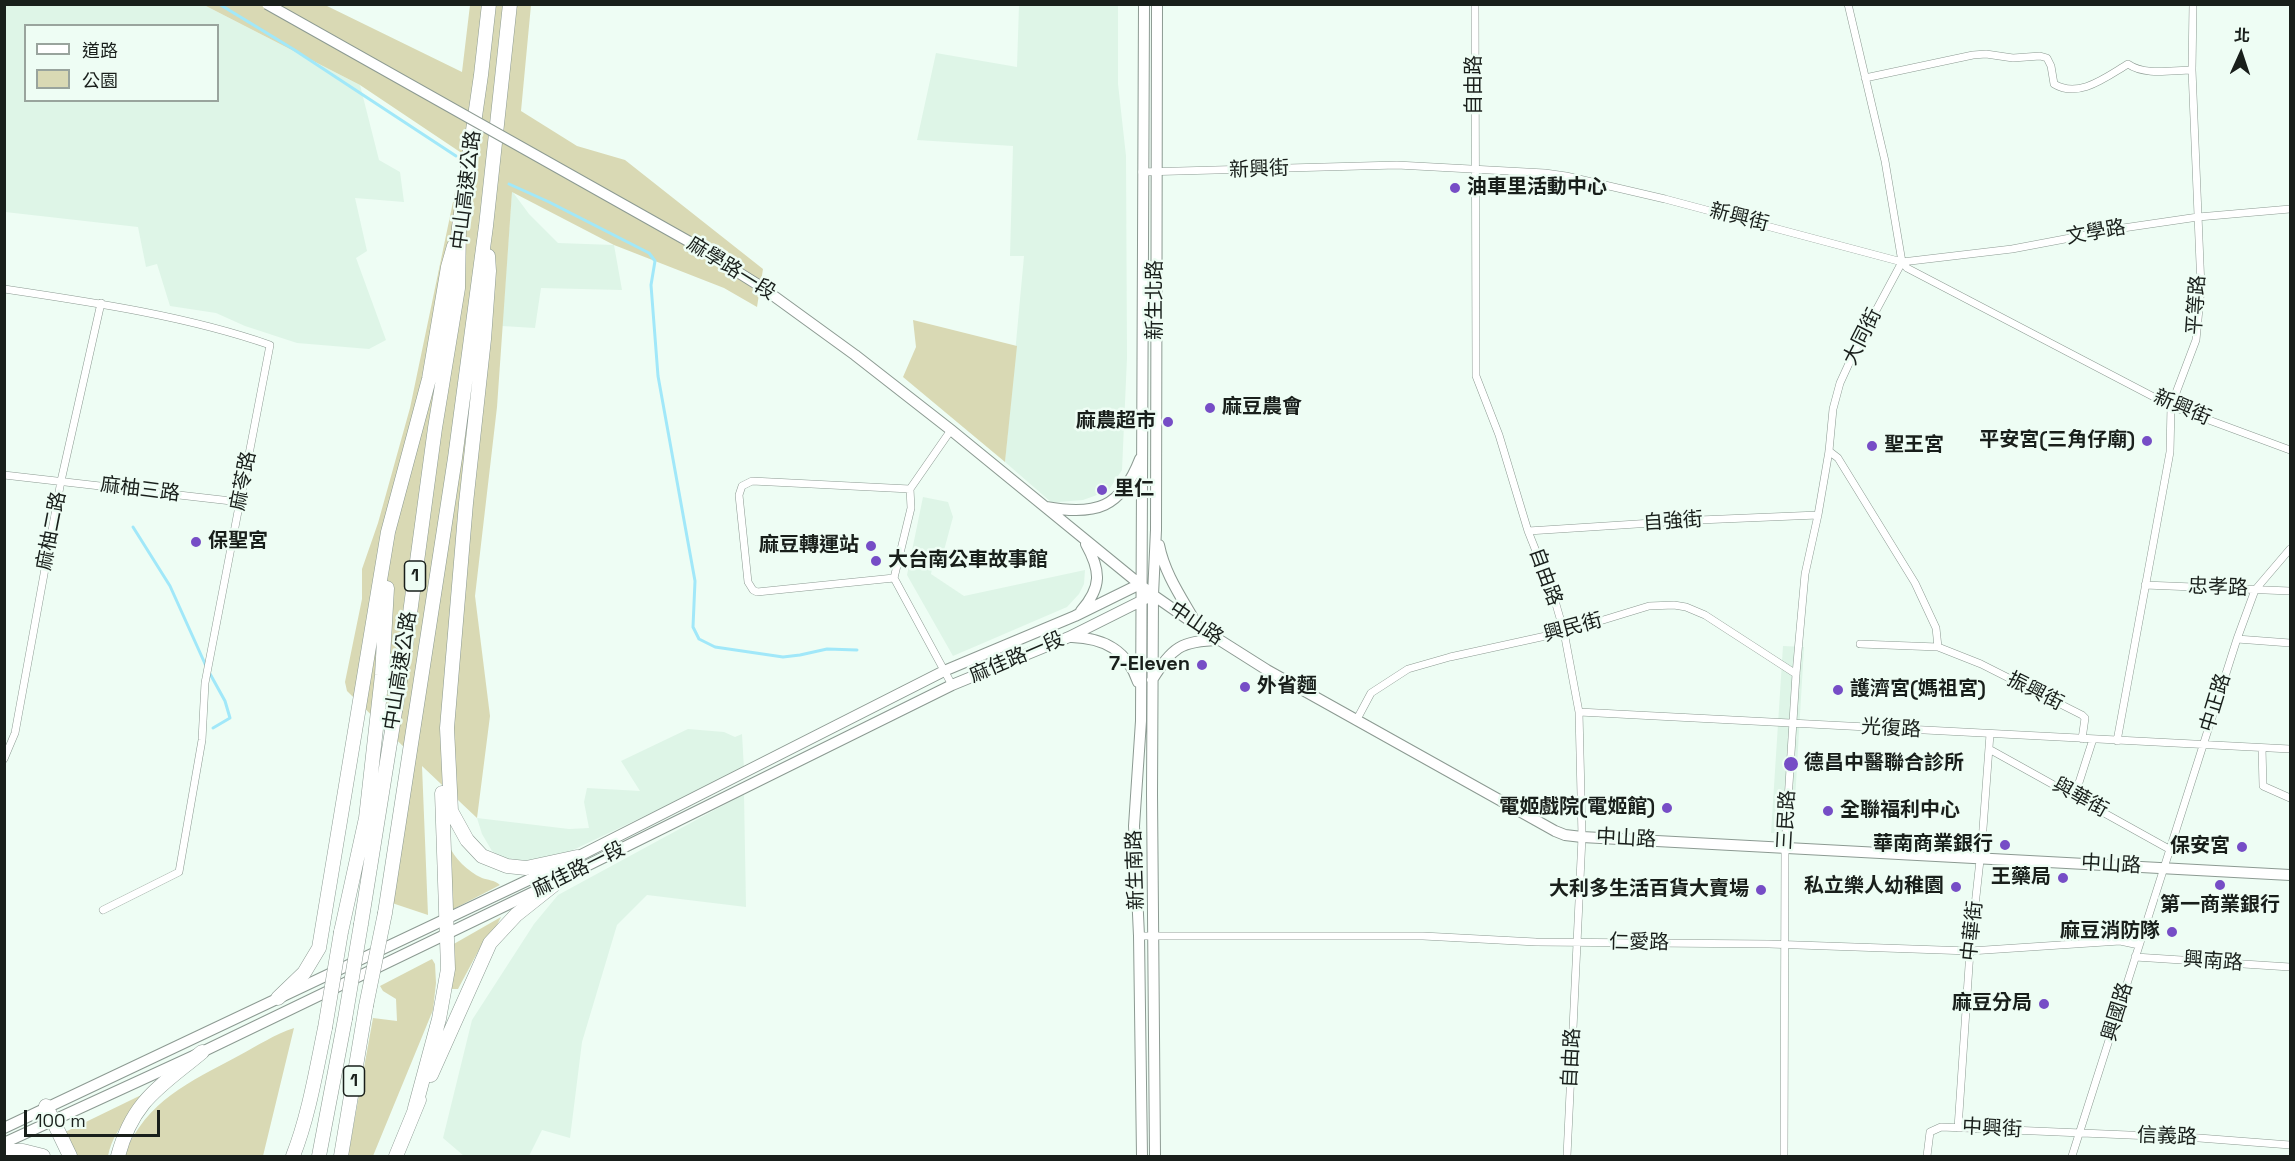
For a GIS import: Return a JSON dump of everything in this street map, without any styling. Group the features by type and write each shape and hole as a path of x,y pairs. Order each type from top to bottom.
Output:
{"highway":[{"name":"中山高速公路","path":"319,1156 345,1019 406,643 435,428 458,288 459,227 489,4"},
{"name":"中山高速公路","path":"340,1156 385,913 455,458 486,226 510,4"},
{"path":"415,1108 444,997 448,969 442,777 466,503 484,339 489,271 486,226"},
{"path":"278,998 304,973 319,948 388,532 429,379 448,267 459,227"},
{"path":"293,1156 307,1112 325,1028 341,932 366,818 382,675 388,532"},
{"path":"447,728 451,811 467,840 482,856 507,866 526,868 577,857"},
{"path":"396,1156 415,1108 490,943 516,915 566,876"},
{"path":"118,1156 124,1134 134,1115 150,1094 202,1052"},
{"path":"46,1106 70,1156"},
{"path":"4,1151 24,1151 43,1156"}],"main road":[{"name":"麻學路一段","path":"267,4 688,241 760,286 855,355 951,430 1153,595"},
{"name":"新生北路","path":"1140,584 1144,4"},
{"name":"新生北路","path":"1153,595 1156,530 1157,4"},
{"path":"1045,506 1067,511 1090,510 1109,503 1121,494 1133,477 1142,453"},
{"path":"1156,530 1163,562 1199,627"},
{"path":"1075,616 1088,602 1098,579 1094,559 1083,538"},
{"name":"新生南路","path":"1140,584 1141,721 1134,826 1139,936 1142,1156"},
{"name":"麻佳路一段","path":"4,1128 46,1106 445,921 577,857 944,671 1075,616 1140,584"},
{"name":"新生南路","path":"1153,595 1155,1156"},
{"name":"麻佳路一段","path":"4,1143 447,936 952,685 1069,637 1153,595"},
{"name":"中山路","path":"1153,595 1266,670 1554,831 1565,835 2290,875"},
{"path":"1069,637 1093,638 1121,654 1134,670 1140,688"},
{"path":"1152,680 1178,647 1191,642 1219,640"}],"street":[{"name":"自由路","path":"1475,4 1476,376 1499,435 1528,531 1553,594 1564,632 1579,712 1582,837 1579,942 1567,1156"},
{"path":"1848,4 1885,161 1902,262"},
{"name":"平等路","path":"2117,741 2170,452 2170,406 2196,340 2199,319 2193,4"},
{"path":"1865,78 1948,59 1986,54 2013,58 2040,56 2047,58 2054,84 2062,89 2071,90 2101,80 2128,64 2134,69 2146,72 2193,70"},
{"name":"新興街","path":"1142,172 1397,165 1475,168 1566,176 1737,217 1902,262 1907,268 2170,406 2290,450"},
{"name":"文學路","path":"1902,262 2013,249 2123,228 2198,217 2290,209"},
{"name":"大同街","path":"1829,451 1833,410 1840,383 1857,345 1902,262"},
{"name":"麻苓路","path":"4,289 101,303 240,335 270,345 205,683 202,740 179,872 103,910"},
{"name":"麻柚二路","path":"4,759 15,733 61,481 101,303"},
{"path":"951,430 910,489 911,508 894,578 952,685"},
{"path":"1829,451 1838,458 1915,583 1936,628 1938,647"},
{"name":"三民路","path":"1784,1156 1785,848 1796,674 1805,574 1829,451"},
{"name":"麻柚三路","path":"4,475 240,502"},
{"path":"894,578 757,592 753,590 748,582 739,495 742,486 752,481 910,489"},
{"name":"自強街","path":"1528,531 1818,515"},
{"name":"中正路","path":"2163,868 2255,590 2290,549"},
{"name":"忠孝路","path":"2145,585 2290,591"},
{"name":"興民街","path":"1356,721 1371,693 1408,669 1450,657 1564,632 1649,606 1686,607 1713,620 1796,674"},
{"path":"2237,639 2290,643"},
{"name":"振興街","path":"1860,644 1938,647 1981,664 2082,715 2086,723 2082,739"},
{"name":"光復路","path":"1579,712 2290,749"},
{"name":"中華街","path":"1958,1128 1970,951 1990,734"},
{"path":"2075,795 2093,739"},
{"path":"2262,748 2263,786 2290,798"},
{"name":"與華街","path":"1989,749 2169,849"},
{"name":"興國路","path":"2072,1156 2163,868"},
{"name":"仁愛路","path":"1139,936 1423,936 1536,942 1784,945 1970,951 2120,940 2139,945"},
{"name":"興南路","path":"2135,957 2290,967"},
{"name":"中興街","path":"1927,1156 1932,1129 1941,1127 2079,1133"},
{"name":"信義路","path":"2079,1133 2199,1138 2290,1145"}],"shaded area":[{"path":"5,5 204,5 360,85 379,160 400,172 404,202 355,198 367,251 356,258 386,340 369,349 297,343 245,326 216,313 170,306 157,264 146,267 138,227 5,212"},
{"path":"1019,5 1118,5 1118,84 1126,156 1127,358 1122,470 1108,491 1083,500 1051,502 1005,462 1024,256 1010,256 1013,146 917,140 936,53 1017,67"},
{"path":"512,191 529,214 558,243 614,245 622,290 541,288 535,328 502,326"},
{"path":"923,497 948,502 953,517 943,554 934,557 931,574 964,596 1085,570 1084,584 1079,594 1067,607 953,656 907,575"},
{"path":"1783,646 1804,647 1793,834 1771,833"},
{"path":"688,729 724,732 735,737 742,734 744,769 556,858 522,862 505,860 492,851 482,834 477,818 569,829 589,828 584,802 587,788 640,791 621,761"},
{"path":"744,794 746,907 647,895 617,925 582,1042 570,1138 542,1130 529,1156 464,1156 443,1138 472,1020 534,924 558,895"}],"green space":[{"path":"204,5 325,5 462,72 470,5 531,5 521,111 577,146 625,160 763,269 757,307 724,288 614,245 512,192 497,407 475,596 490,716 477,818 422,766 428,915 392,903 415,758 347,691 345,682 362,599 362,569 378,523 410,408 463,154 360,85"},
{"path":"913,320 1017,346 1005,462 903,377 916,347"},
{"path":"448,844 466,868 500,885 442,915"},
{"path":"501,917 493,933 482,944 458,989 451,989 445,949"},
{"path":"432,959 435,964 436,983 433,1010 373,1156 348,1156 373,1018 397,1021 396,999 383,991 380,986"},
{"path":"294,1028 263,1156 123,1156 133,1136 145,1120 171,1095 266,1040"},
{"path":"166,1083 130,1115 116,1134 108,1156 69,1156 59,1135"}],"waterway":[{"path":"219,4 293,49 456,156"},
{"path":"509,184 649,253 655,261 651,285 658,376 695,581 693,627 699,639 715,647 783,657 827,649 857,650"},
{"path":"133,527 170,586 206,666"},
{"path":"209,672 225,701 230,718 213,728"}],"place":[{"name":"油車里活動中心","path":"1455,188"},
{"name":"麻豆農會","path":"1210,408"},
{"name":"麻農超市","path":"1168,422"},
{"name":"平安宮(三角仔廟)","path":"2147,441"},
{"name":"聖王宮","path":"1872,446"},
{"name":"里仁","path":"1102,490"},
{"name":"保聖宮","path":"196,542"},
{"name":"麻豆轉運站","path":"871,546"},
{"name":"大台南公車故事館","path":"876,561"},
{"name":"7-Eleven","path":"1202,665"},
{"name":"外省麵","path":"1245,687"},
{"name":"護濟宮(媽祖宮)","path":"1838,690"},
{"name":"德昌中醫聯合診所","path":"1791,764"},
{"name":"電姬戲院(電姬館)","path":"1667,808"},
{"name":"全聯福利中心","path":"1828,811"},
{"name":"華南商業銀行","path":"2005,845"},
{"name":"保安宮","path":"2242,847"},
{"name":"王藥局","path":"2063,878"},
{"name":"第一商業銀行","path":"2220,885"},
{"name":"私立樂人幼稚園","path":"1956,887"},
{"name":"大利多生活百貨大賣場","path":"1761,890"},
{"name":"麻豆消防隊","path":"2172,932"},
{"name":"麻豆分局","path":"2044,1004"}]}
